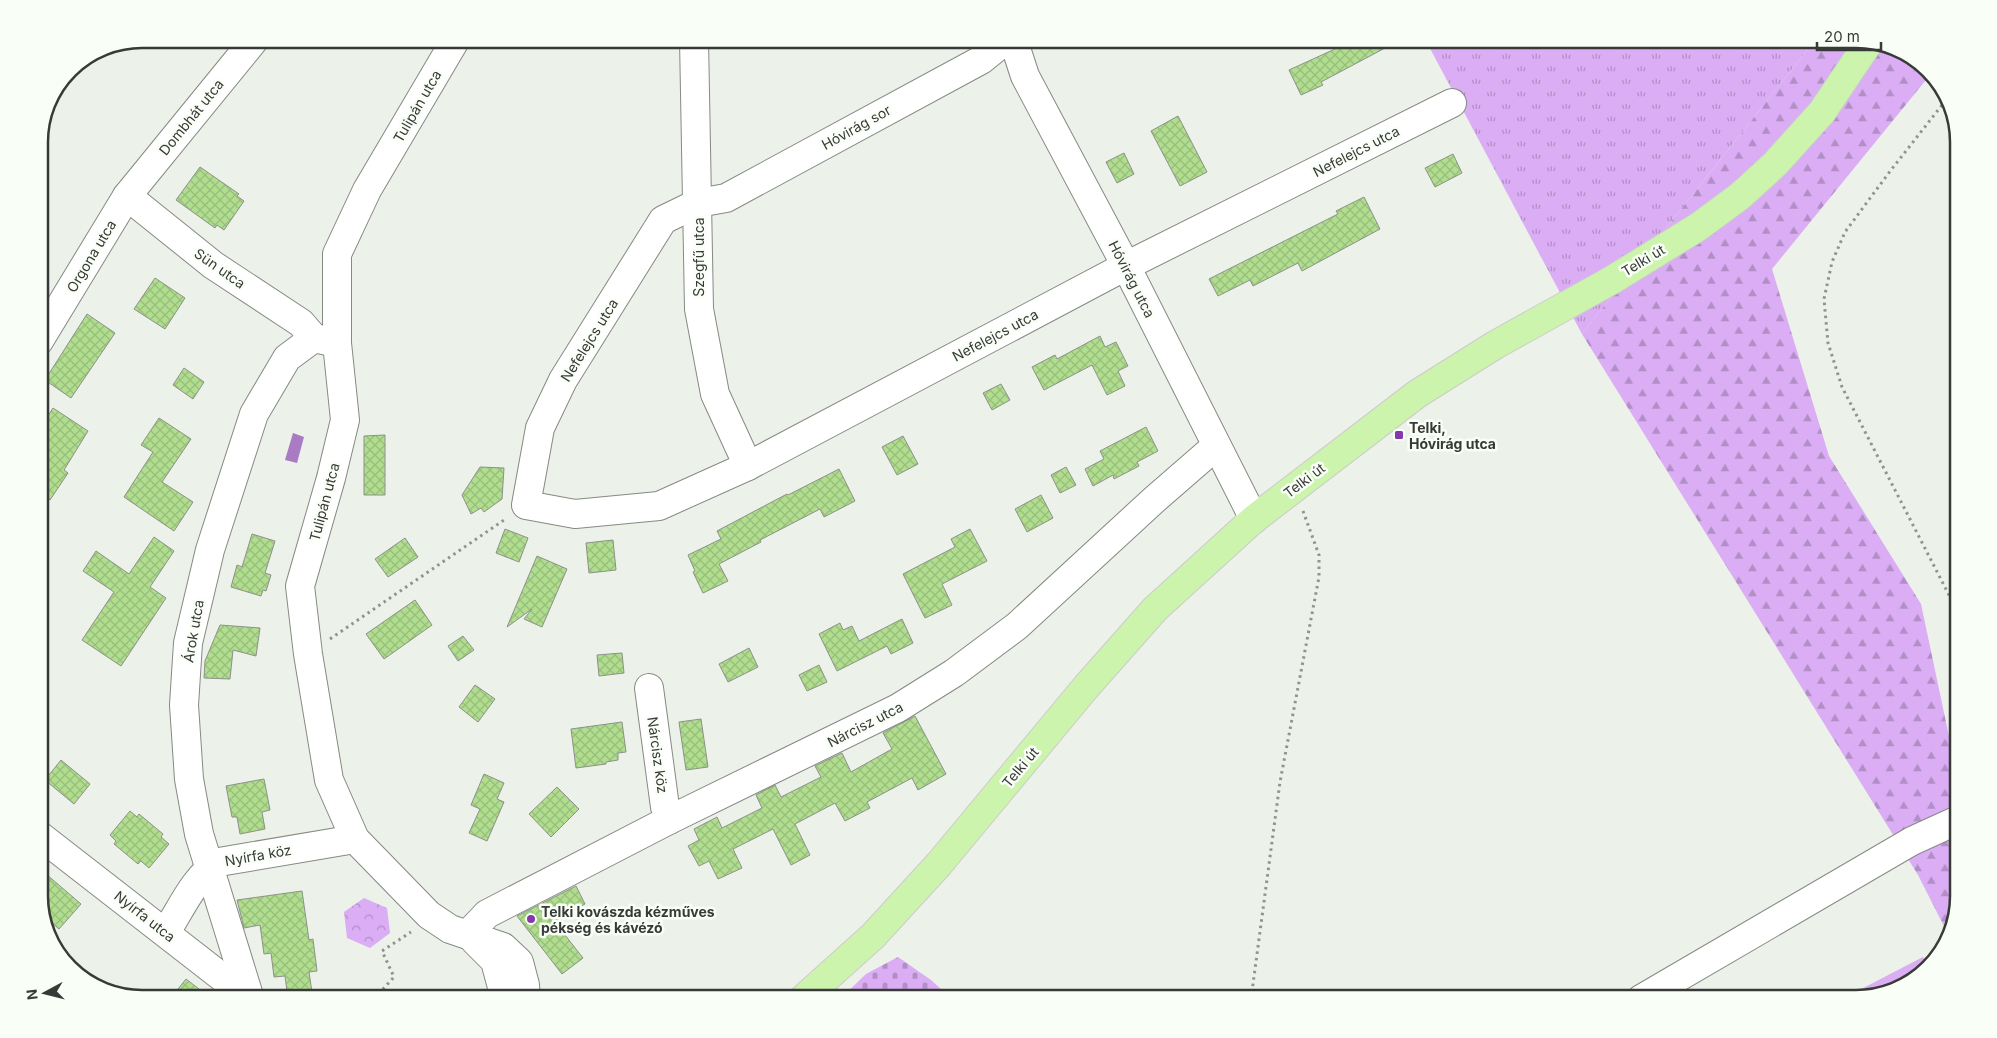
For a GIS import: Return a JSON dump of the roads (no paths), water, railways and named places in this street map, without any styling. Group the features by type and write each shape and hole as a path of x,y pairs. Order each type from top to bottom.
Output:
{"main road":[{"name":"Telki út","path":"813,991 873,936 939,864 1086,687 1155,609 1254,519 1417,394 1495,344 1612,280 1690,232 1740,196 1775,164 1822,112 1865,48"}],"street":[{"name":"Dombhát utca","path":"127,196 248,48"},
{"name":"Tulipán utca","path":"451,48 367,190 338,254 325,341 345,420 331,478 300,586 308,654 329,780 355,839 429,915 450,929 503,947 519,962 525,991"},
{"name":"Szegfű utca","path":"694,48 699,309 715,394 748,466"},
{"name":"Hóvirág sor","path":"698,203 726,198 981,60 996,48"},
{"name":"Hóvirág utca","path":"1017,48 1025,76 1126,266 1254,519"},
{"name":"Nefelejcs utca","path":"698,203 663,220 562,380 540,428 526,506 575,514 659,506 748,466 1126,266 1452,103"},
{"name":"Sün utca","path":"127,196 213,265 325,341"},
{"name":"Orgona utca","path":"48,326 127,196"},
{"name":"Árok utca","path":"247,991 199,834 189,779 184,705 188,643 210,550 254,414 287,358 325,341"},
{"name":"Nárcisz utca","path":"468,934 487,914 669,820 898,708 954,673 1017,626 1155,499 1216,446"},
{"name":"Nárcisz köz","path":"648,688 664,806 669,820"},
{"path":"1655,991 1912,841 1950,824"},
{"name":"Nyírfa köz","path":"166,932 186,899 209,868 219,862 355,839"},
{"name":"Nyírfa utca","path":"48,842 240,991"},
{"name":"Tulipán utca","path":"468,934 495,961 502,991"}],"place":[{"name":"Telki, Hóvirág utca","path":"1399,435"},
{"name":"Telki kovászda kézműves pékség és kávézó","path":"531,919"}]}
